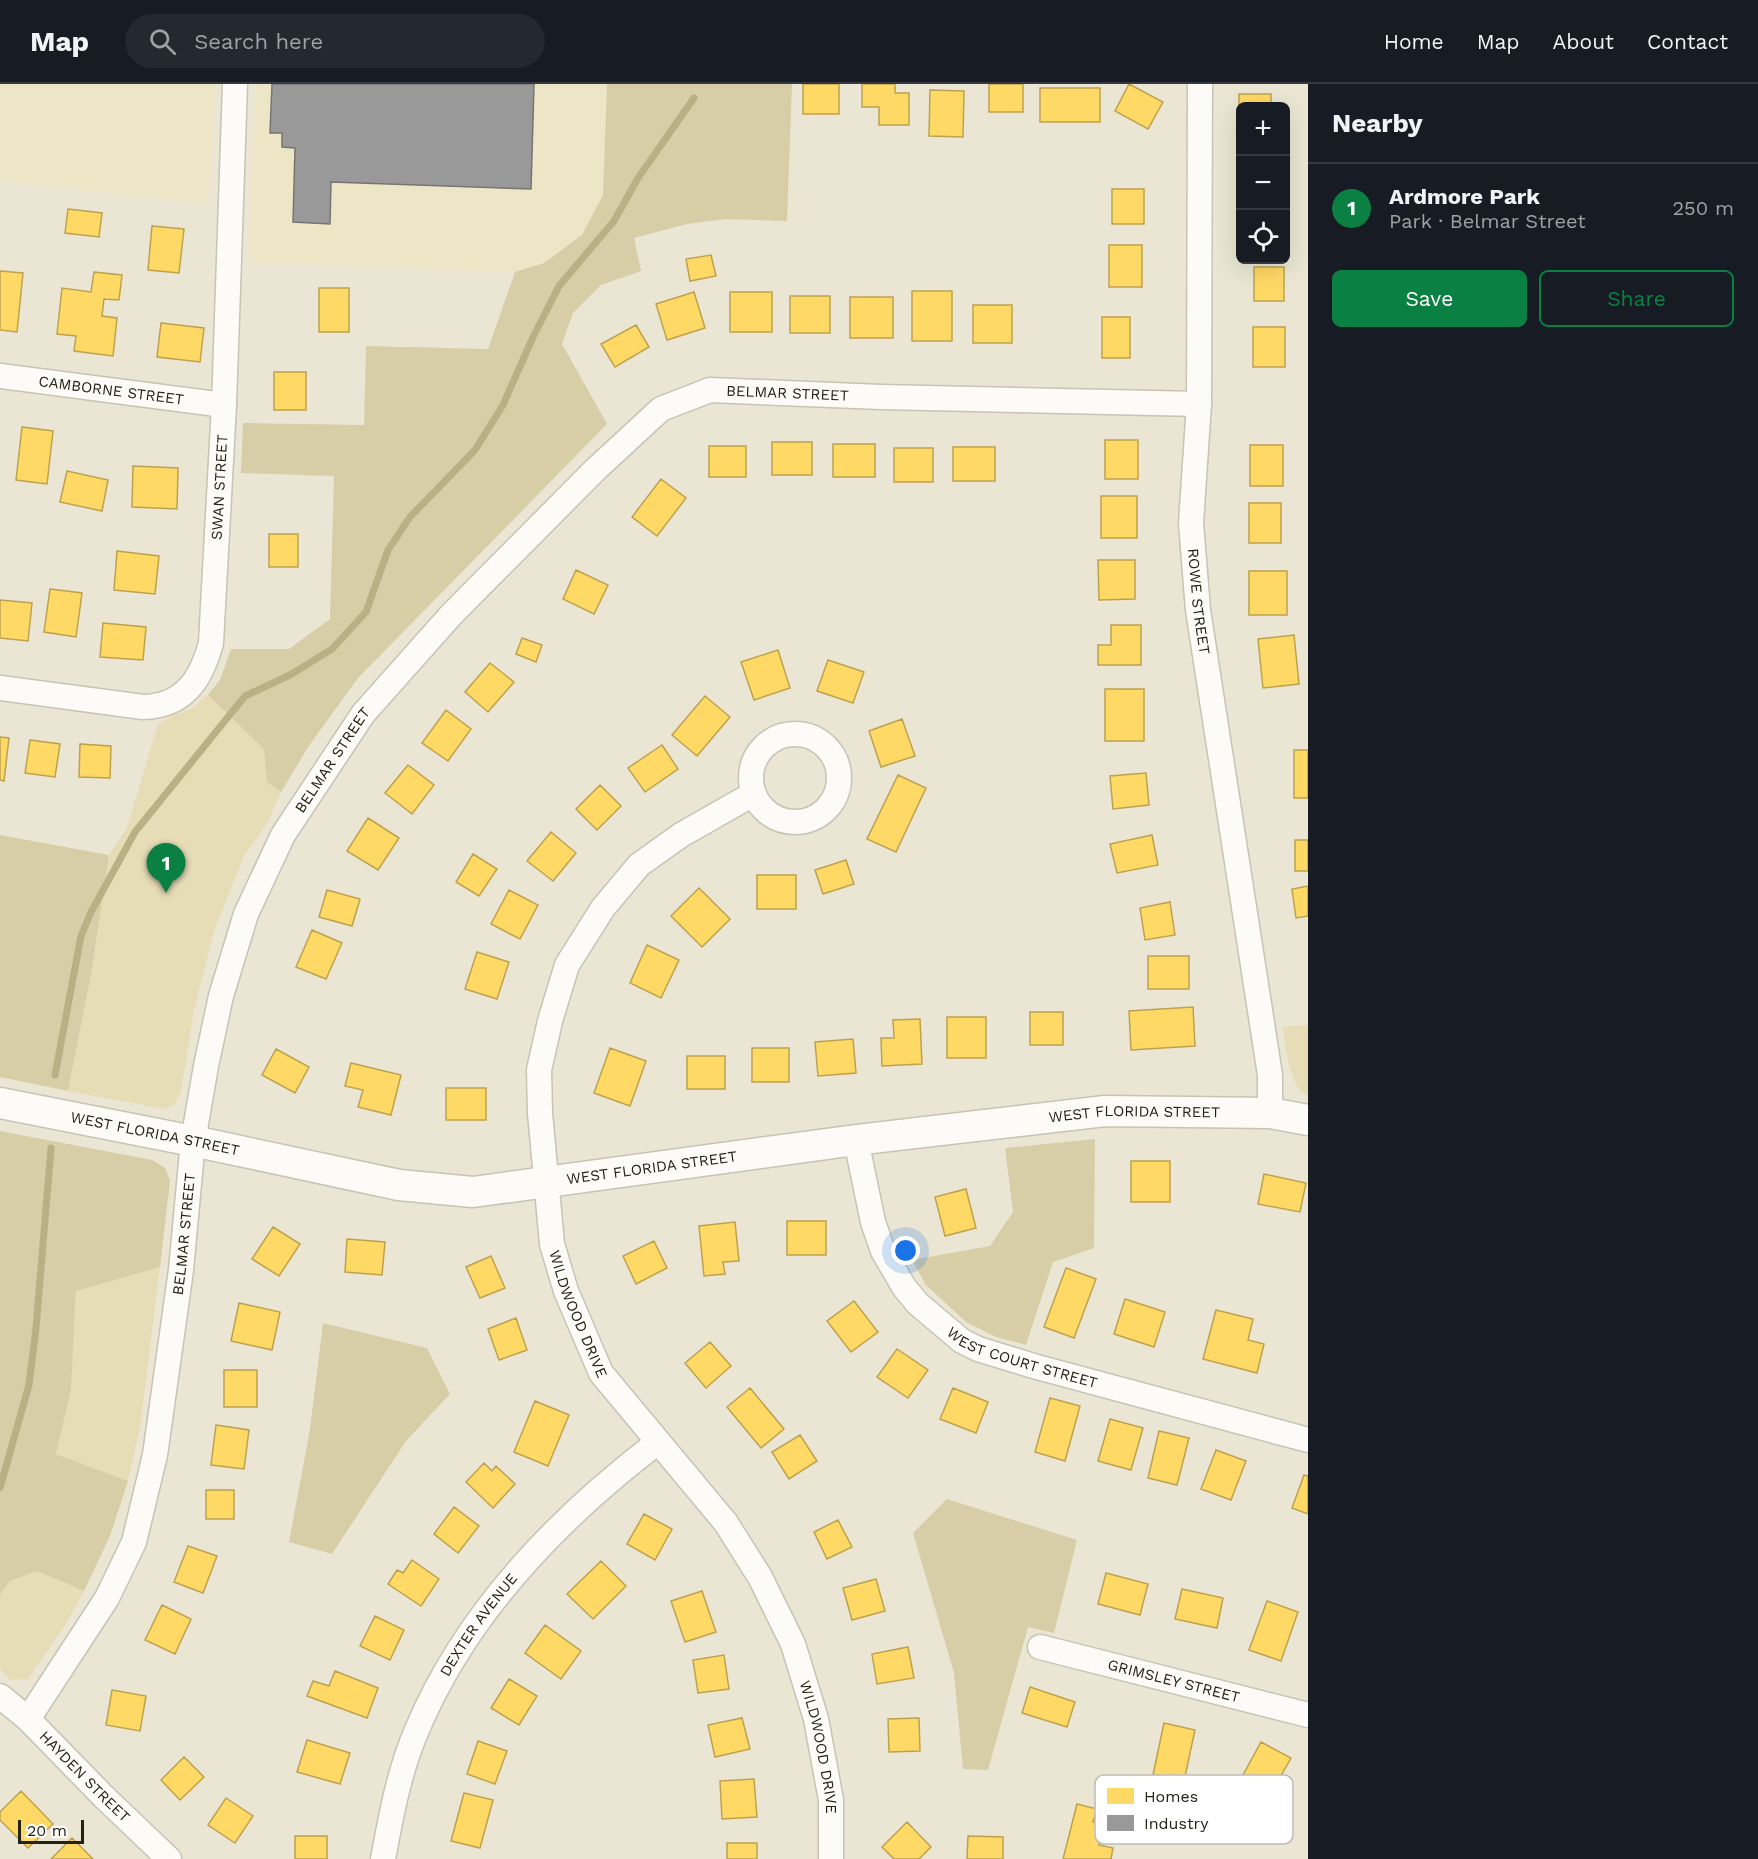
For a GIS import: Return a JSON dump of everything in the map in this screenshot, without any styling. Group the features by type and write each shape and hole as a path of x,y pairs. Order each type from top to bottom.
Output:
{"street":[{"name":"SWAN STREET","path":"0,688 143,707 168,703 182,695 201,673 211,643 224,405 235,84"},
{"name":"ROWE STREET","path":"1200,84 1199,404 1191,523 1198,610 1270,1075 1270,1113"},
{"name":"CAMBORNE STREET","path":"0,376 224,405"},
{"name":"BELMAR STREET","path":"28,1719 107,1598 134,1542 155,1455 181,1270 193,1141 206,1066 221,996 246,915 283,835 363,714 451,615 596,469 661,410 710,390 881,397 1199,404"},
{"name":"WILDWOOD DRIVE","path":"753,794 681,835 639,865 603,908 567,965 550,1021 539,1070 546,1182 552,1244 566,1291 601,1373 726,1523 760,1577 793,1644 816,1719 831,1800 831,1859"},
{"name":"WEST FLORIDA STREET","path":"0,1102 399,1185 472,1192 856,1140 1105,1111 1270,1113 1308,1120"},
{"name":"WEST COURT STREET","path":"856,1140 873,1222 883,1251 904,1287 918,1304 962,1341 978,1349 1037,1367 1308,1440"},
{"name":"DEXTER AVENUE","path":"383,1859 393,1802 416,1732 450,1663 476,1625 522,1567 572,1515 619,1472 658,1442"},
{"name":"GRIMSLEY STREET","path":"1040,1647 1308,1715"},
{"name":"HAYDEN STREET","path":"0,1696 28,1719 104,1797 169,1859"}],"shaded area":[{"path":"0,84 215,84 208,204 0,181"},
{"path":"256,84 607,84 603,195 582,235 544,263 515,272 249,262"},
{"path":"607,84 792,84 787,221 726,219 687,224 634,238 641,271 601,285 573,313 562,344 607,424 358,678 308,747 281,792 267,782 264,749 208,695 220,680 231,649 289,649 330,619 334,476 241,473 243,423 364,425 366,346 488,349 515,272 544,263 582,235 603,195"},
{"path":"220,680 308,747 281,792 267,824 244,856 214,931 194,1010 181,1092 175,1104 164,1109 68,1091 91,975 109,855 127,827 158,724 175,714 191,709 208,695"},
{"path":"0,835 109,855 91,975 68,1091 0,1077"},
{"path":"1308,1025 1308,1095 1297,1086 1293,1077 1282,1027"},
{"path":"0,1131 152,1160 165,1168 170,1181 160,1267 76,1291 71,1390 56,1454 128,1481 110,1536 84,1591 37,1571 10,1581 0,1595"},
{"path":"1095,1139 1094,1248 1053,1262 1026,1345 996,1337 966,1322 926,1285 912,1260 990,1246 1013,1212 1005,1148"},
{"path":"152,1160 165,1168 170,1181 141,1422 128,1481 56,1454 71,1390 76,1291"},
{"path":"323,1323 427,1348 450,1394 406,1441 332,1554 289,1542 310,1429"},
{"path":"947,1499 1077,1540 1054,1633 1028,1627 988,1770 963,1769 954,1673 913,1533"},
{"path":"37,1571 84,1591 66,1624 28,1679 11,1680 0,1669 0,1595 10,1581"}],"building: Homes":[{"path":"803,84 839,84 839,114 803,114"},
{"path":"862,84 895,84 895,93 909,93 909,125 879,125 879,107 862,107"},
{"path":"989,84 1023,84 1023,112 989,112"},
{"path":"1129,84 1163,102 1148,129 1115,111"},
{"path":"1040,88 1100,88 1100,122 1040,122"},
{"path":"930,90 964,91 963,137 929,136"},
{"path":"1239,94 1271,94 1271,102 1239,102"},
{"path":"1112,189 1144,189 1144,224 1112,224"},
{"path":"68,209 102,213 99,237 65,233"},
{"path":"152,226 184,229 179,273 148,270"},
{"path":"1109,245 1142,245 1142,287 1109,287"},
{"path":"711,255 716,276 690,281 686,259"},
{"path":"1254,267 1284,267 1284,301 1254,301"},
{"path":"0,271 23,273 17,332 0,330"},
{"path":"94,272 122,275 119,300 104,299 102,316 117,318 113,356 74,351 76,336 57,334 62,288 91,292"},
{"path":"319,288 349,288 349,332 319,332"},
{"path":"912,291 952,291 952,341 912,341"},
{"path":"694,292 705,328 667,340 656,304"},
{"path":"730,292 772,292 772,332 730,332"},
{"path":"790,296 830,296 830,333 790,333"},
{"path":"850,297 893,297 893,338 850,338"},
{"path":"973,305 1012,305 1012,343 973,343"},
{"path":"1102,317 1130,317 1130,358 1102,358"},
{"path":"161,323 204,328 200,362 157,357"},
{"path":"636,325 649,347 615,367 601,344"},
{"path":"1253,327 1285,327 1285,367 1253,367"},
{"path":"274,372 306,372 306,410 274,410"},
{"path":"22,427 53,431 47,484 16,480"},
{"path":"1105,440 1138,440 1138,479 1105,479"},
{"path":"772,442 812,442 812,475 772,475"},
{"path":"833,444 875,444 875,477 833,477"},
{"path":"1250,445 1283,445 1283,486 1250,486"},
{"path":"709,446 746,446 746,477 709,477"},
{"path":"953,447 995,447 995,481 953,481"},
{"path":"894,448 933,448 933,482 894,482"},
{"path":"133,466 178,468 177,509 132,507"},
{"path":"67,471 108,480 102,511 60,502"},
{"path":"661,479 686,498 657,536 632,517"},
{"path":"1101,496 1137,496 1137,538 1101,538"},
{"path":"1249,503 1281,503 1281,543 1249,543"},
{"path":"269,534 298,534 298,567 269,567"},
{"path":"117,551 159,556 155,594 114,590"},
{"path":"1098,560 1135,560 1135,599 1099,600"},
{"path":"576,570 608,585 594,614 563,599"},
{"path":"1249,571 1287,571 1287,615 1249,615"},
{"path":"50,589 82,593 76,637 44,632"},
{"path":"0,600 32,603 28,641 0,638"},
{"path":"103,623 146,627 143,660 100,657"},
{"path":"1111,625 1141,625 1141,665 1098,665 1098,645 1111,645"},
{"path":"1294,635 1299,684 1263,688 1258,639"},
{"path":"522,638 542,645 536,662 516,654"},
{"path":"778,650 790,688 754,700 741,662"},
{"path":"828,660 864,672 853,703 817,691"},
{"path":"490,663 514,682 488,712 465,692"},
{"path":"1105,689 1144,689 1144,741 1105,741"},
{"path":"705,696 730,717 697,756 672,735"},
{"path":"446,710 471,729 448,761 422,743"},
{"path":"902,719 915,756 881,767 869,731"},
{"path":"0,737 9,738 4,781 0,780"},
{"path":"30,740 60,744 55,777 25,773"},
{"path":"80,744 111,746 110,778 79,777"},
{"path":"662,745 678,769 645,792 628,768"},
{"path":"1294,750 1308,750 1308,798 1294,798"},
{"path":"408,765 434,785 412,814 385,793"},
{"path":"1146,773 1149,805 1113,809 1110,776"},
{"path":"898,775 926,788 896,852 867,839"},
{"path":"600,785 621,806 597,830 576,809"},
{"path":"368,818 399,838 378,870 347,851"},
{"path":"551,832 576,853 553,881 527,861"},
{"path":"1152,835 1158,865 1117,873 1110,844"},
{"path":"1295,840 1308,840 1308,871 1295,871"},
{"path":"473,854 497,869 479,896 456,882"},
{"path":"846,860 854,884 823,894 815,870"},
{"path":"757,875 796,875 796,909 757,909"},
{"path":"1308,886 1308,916 1296,918 1292,889"},
{"path":"699,888 730,919 702,947 671,916"},
{"path":"327,890 360,899 352,926 319,917"},
{"path":"509,890 538,905 520,939 491,924"},
{"path":"1170,902 1175,935 1145,940 1140,908"},
{"path":"312,930 342,943 326,979 296,967"},
{"path":"647,945 679,960 661,998 630,983"},
{"path":"477,952 509,962 497,999 465,989"},
{"path":"1148,956 1189,956 1189,989 1148,989"},
{"path":"1193,1007 1195,1046 1131,1050 1129,1011"},
{"path":"1030,1012 1063,1012 1063,1045 1030,1045"},
{"path":"947,1017 986,1017 986,1058 947,1058"},
{"path":"920,1019 922,1064 882,1066 881,1038 894,1038 893,1020"},
{"path":"853,1039 856,1073 818,1076 815,1042"},
{"path":"610,1048 646,1061 630,1106 594,1093"},
{"path":"752,1048 789,1048 789,1082 752,1082"},
{"path":"276,1049 309,1067 295,1093 262,1075"},
{"path":"687,1056 725,1056 725,1089 687,1089"},
{"path":"351,1063 401,1075 391,1115 358,1107 363,1090 345,1086"},
{"path":"446,1088 486,1088 486,1120 446,1120"},
{"path":"1131,1161 1170,1161 1170,1202 1131,1202"},
{"path":"1264,1174 1306,1183 1300,1212 1258,1204"},
{"path":"966,1189 976,1228 945,1236 935,1197"},
{"path":"787,1221 826,1221 826,1255 787,1255"},
{"path":"735,1222 739,1261 723,1262 725,1274 704,1276 699,1226"},
{"path":"273,1227 300,1244 279,1276 252,1259"},
{"path":"347,1239 385,1242 382,1275 345,1272"},
{"path":"654,1241 667,1268 636,1284 623,1256"},
{"path":"491,1256 505,1288 480,1298 466,1267"},
{"path":"1066,1268 1096,1279 1074,1338 1044,1327"},
{"path":"1125,1299 1165,1312 1154,1347 1114,1334"},
{"path":"854,1301 878,1332 851,1352 827,1321"},
{"path":"239,1303 280,1312 272,1350 231,1341"},
{"path":"1216,1310 1253,1319 1248,1340 1264,1344 1257,1373 1203,1359"},
{"path":"516,1318 527,1350 499,1360 488,1329"},
{"path":"710,1342 731,1366 706,1388 685,1363"},
{"path":"897,1349 928,1370 908,1398 877,1377"},
{"path":"224,1370 257,1370 257,1407 224,1407"},
{"path":"750,1388 784,1429 761,1448 727,1407"},
{"path":"953,1388 988,1402 976,1433 940,1419"},
{"path":"1050,1398 1080,1406 1065,1461 1035,1452"},
{"path":"535,1401 569,1415 548,1466 514,1452"},
{"path":"1110,1419 1143,1428 1131,1470 1098,1461"},
{"path":"216,1425 249,1430 244,1469 211,1465"},
{"path":"1159,1431 1189,1438 1177,1485 1148,1478"},
{"path":"800,1435 817,1461 789,1479 772,1452"},
{"path":"1216,1450 1246,1461 1231,1500 1201,1489"},
{"path":"484,1463 492,1471 496,1466 515,1484 493,1508 466,1482"},
{"path":"1304,1475 1308,1476 1308,1514 1292,1508"},
{"path":"206,1490 234,1490 234,1519 206,1519"},
{"path":"454,1507 479,1526 458,1553 434,1534"},
{"path":"644,1514 672,1529 655,1560 627,1544"},
{"path":"838,1520 852,1547 827,1559 814,1532"},
{"path":"188,1546 217,1556 203,1593 174,1582"},
{"path":"412,1560 439,1579 421,1606 388,1584 397,1570 403,1573"},
{"path":"601,1561 626,1586 593,1619 567,1594"},
{"path":"1106,1573 1148,1584 1140,1615 1098,1604"},
{"path":"876,1579 885,1611 852,1620 843,1588"},
{"path":"1182,1589 1223,1598 1217,1628 1175,1619"},
{"path":"702,1591 716,1632 685,1642 671,1601"},
{"path":"1267,1601 1298,1612 1281,1661 1249,1650"},
{"path":"162,1605 191,1619 175,1654 145,1640"},
{"path":"375,1616 404,1630 390,1660 360,1646"},
{"path":"545,1625 581,1651 561,1679 525,1653"},
{"path":"908,1647 914,1678 877,1684 872,1654"},
{"path":"724,1655 729,1689 698,1693 693,1660"},
{"path":"335,1671 378,1688 367,1718 307,1696 313,1681 329,1686"},
{"path":"509,1679 537,1696 519,1725 491,1708"},
{"path":"1030,1687 1075,1702 1067,1727 1022,1713"},
{"path":"112,1690 146,1696 140,1731 106,1725"},
{"path":"742,1718 750,1749 715,1757 708,1725"},
{"path":"919,1718 920,1751 889,1752 888,1719"},
{"path":"1164,1723 1195,1730 1185,1775 1153,1775"},
{"path":"307,1740 350,1753 340,1784 297,1772"},
{"path":"478,1741 507,1751 495,1784 467,1774"},
{"path":"1261,1742 1291,1758 1281,1775 1243,1775"},
{"path":"184,1757 204,1777 180,1800 161,1780"},
{"path":"754,1779 757,1817 722,1819 720,1781"},
{"path":"21,1791 53,1824 28,1848 0,1820 0,1812"},
{"path":"464,1793 493,1800 480,1848 451,1841"},
{"path":"226,1798 253,1816 235,1843 208,1825"},
{"path":"1077,1804 1095,1808 1093,1822 1095,1823 1095,1844 1113,1848 1111,1859 1063,1859"},
{"path":"907,1822 931,1847 919,1859 894,1859 882,1847"},
{"path":"295,1836 327,1836 327,1859 295,1859"},
{"path":"968,1836 1003,1837 1003,1859 967,1859"},
{"path":"72,1838 93,1859 51,1859"},
{"path":"727,1843 757,1843 757,1859 727,1859"}],"building: Industry":[{"path":"272,84 534,84 531,189 331,182 330,224 293,222 295,148 282,147 282,133 270,133"}],"waterway":[{"path":"55,1075 81,936 91,912 135,832 245,696 290,675 332,649 366,612 388,550 410,517 475,450 503,405 533,337 559,286 614,221 638,178 694,98"},
{"path":"0,1488 29,1385 51,1148"}],"place":[{"name":"Ardmore Park","path":"166,893"}]}
